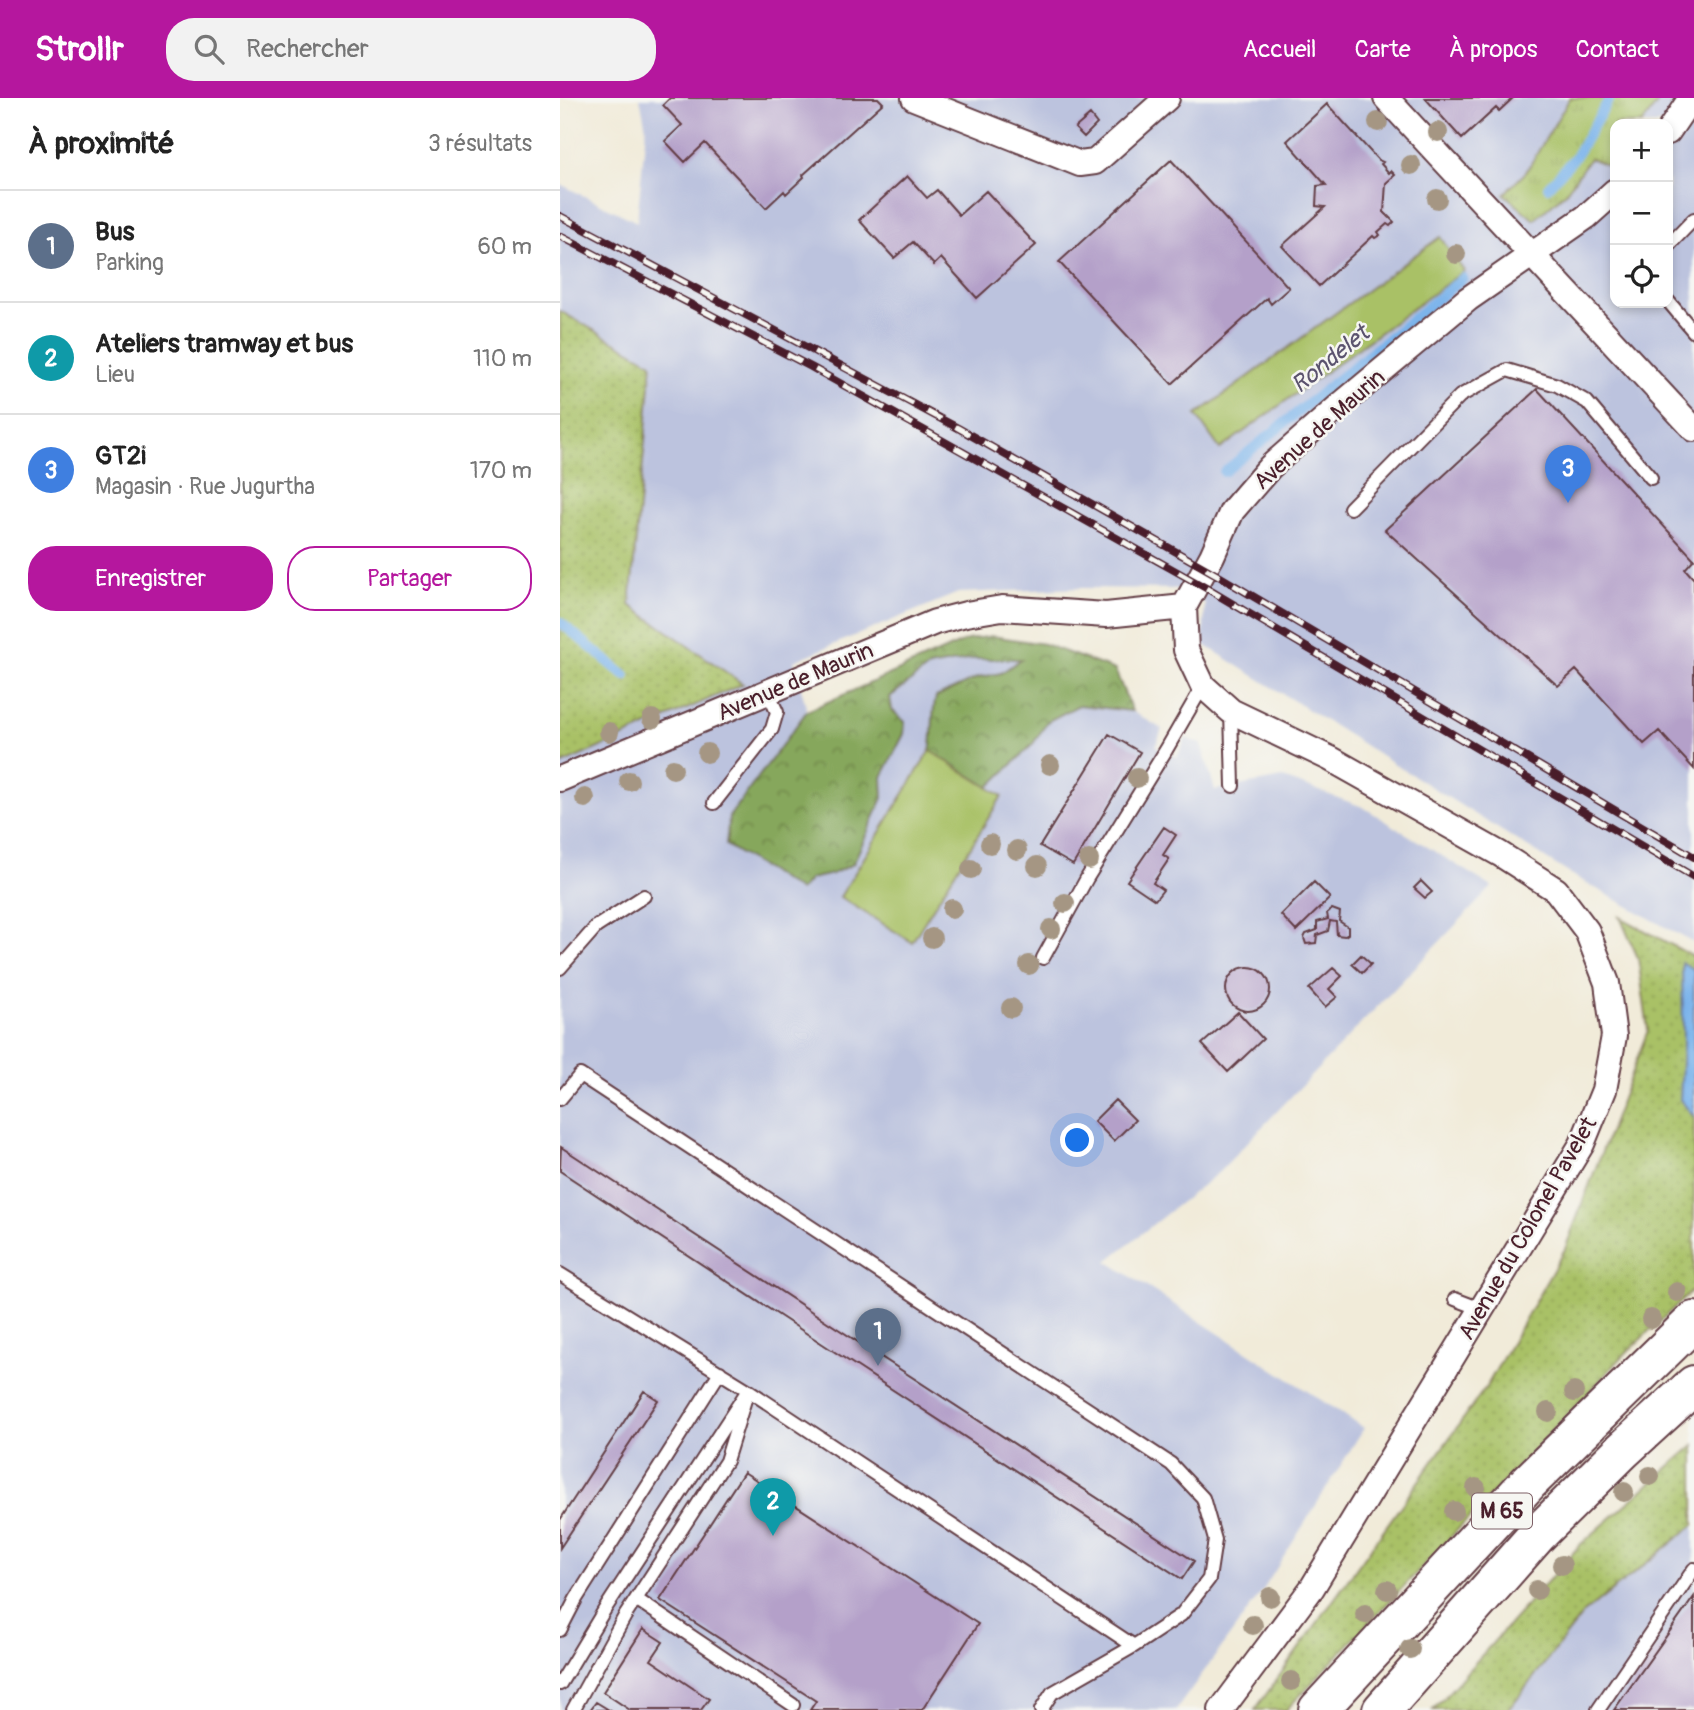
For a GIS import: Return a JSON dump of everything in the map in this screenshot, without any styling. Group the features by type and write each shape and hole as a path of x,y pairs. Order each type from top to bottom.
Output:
{"main road":[{"name":"M 65","path":"1318,1710 1528,1483 1694,1321"},
{"name":"M 65","path":"1382,1710 1538,1534 1694,1385"}],"street":[{"path":"914,98 1080,164 1095,162 1167,98"},
{"path":"1386,98 1694,429"},
{"path":"1673,125 1691,98"},
{"name":"Avenue de Maurin","path":"560,779 935,622 1002,608 1106,615 1184,607 1212,556 1232,511 1270,467 1468,299 1586,217 1610,195"},
{"name":"Avenue du Colonel Pavelet","path":"1184,607 1186,650 1203,686 1231,711 1331,759 1500,854 1556,890 1587,931 1606,983 1614,1036 1604,1090 1581,1144 1312,1588 1221,1710"}],"lane":[{"path":"1669,245 1694,219"},
{"path":"1673,307 1694,332"},
{"path":"1350,509 1460,396 1507,370 1557,385 1587,401 1651,478"},
{"path":"1044,958 1087,878 1203,686"},
{"path":"714,803 772,729 777,712 768,693"},
{"path":"1231,711 1233,786"},
{"path":"560,968 596,927 644,896"},
{"path":"560,1099 580,1076 1171,1464 1203,1498 1215,1540 1209,1579 1181,1615 1134,1646 1052,1693 1041,1710"},
{"path":"560,1273 748,1390 1134,1646"},
{"path":"1455,1298 1481,1310"},
{"path":"560,1630 576,1599 720,1372"},
{"path":"573,1710 636,1599 726,1461 748,1390"},
{"path":"560,1684 605,1609 748,1390"},
{"path":"1598,1710 1694,1569"},
{"path":"636,1599 793,1705"}],"shaded area":[{"path":"640,98 1694,98 1694,943 1572,875 1203,644 1205,603 1176,589 1082,588 958,593 794,661 807,711 967,640 992,636 1044,644 1115,670 1132,711 1162,729 1156,746 1177,757 1186,738 1201,744 1215,790 1283,778 1363,807 1492,887 1219,1172 1107,1261 1364,1428 1263,1590 1176,1710 560,1710 560,765 742,684 630,605 652,363 560,311 560,184 637,222 646,128"},
{"path":"1694,1525 1694,1710 1508,1710 1584,1613"}],"green space":[{"path":"1570,98 1661,98 1646,119 1610,119 1610,160 1606,165 1590,158 1565,193 1534,220 1504,194 1526,172"},
{"path":"1440,237 1464,271 1220,449 1196,415"},
{"path":"560,311 652,363 630,605 743,684 560,765"},
{"path":"992,636 1044,644 1115,670 1132,711 1079,705 1048,721 1032,745 989,787 930,751 936,697 977,678 1001,673 1021,659 972,659 929,667 890,697 892,710 905,722 904,734 882,777 883,798 853,864 832,874 810,879 800,891 726,845 729,817 807,711 967,640"},
{"path":"930,751 1002,796 912,942 840,897"},
{"path":"1620,917 1694,957 1694,1289 1627,1352 1286,1710 1255,1710 1488,1384 1565,1249 1648,1030 1638,958"},
{"path":"1694,1445 1694,1525 1584,1613 1508,1710 1433,1710 1580,1545"}],"water":[{"path":"1682,962 1694,970 1694,1116 1680,1100 1683,1044"}],"building":[{"path":"670,98 878,98 883,103 803,175 786,194 784,191 766,208 705,143 685,162 665,141 682,125 663,105"},
{"path":"1425,98 1513,98 1499,111 1496,108 1462,139"},
{"path":"1327,104 1378,160 1383,162 1381,164 1389,173 1391,171 1395,175 1386,183 1384,212 1394,222 1390,226 1387,224 1378,232 1380,235 1375,238 1373,236 1319,286 1282,246 1325,207 1316,206 1317,186 1326,185 1287,141"},
{"path":"1090,115 1097,124 1084,137 1075,128"},
{"path":"1171,160 1289,288 1271,304 1267,298 1172,384 1059,262"},
{"path":"907,176 927,198 937,190 959,215 986,191 1036,245 977,298 941,258 934,265 913,242 894,258 859,220"},
{"path":"1537,389 1694,559 1685,569 1694,579 1694,769 1659,731 1644,744 1576,670 1558,686 1385,530"},
{"path":"1109,734 1140,752 1073,865 1040,846"},
{"path":"1164,827 1176,835 1163,855 1169,859 1153,883 1163,890 1155,900 1127,881"},
{"path":"1421,881 1432,892 1425,898 1414,888"},
{"path":"1314,882 1330,898 1296,931 1281,915"},
{"path":"1332,909 1340,912 1339,921 1348,927 1348,934 1337,935 1336,922 1330,921 1328,931 1317,935 1316,943 1306,944 1306,934 1317,930 1317,922 1328,919 1327,913"},
{"path":"1361,955 1371,964 1362,973 1352,964"},
{"path":"1248,967 1257,968 1264,973 1269,980 1269,998 1264,1005 1257,1010 1248,1011 1239,1010 1232,1005 1227,998 1226,989 1227,980 1232,973 1239,968"},
{"path":"1333,968 1342,976 1329,989 1337,997 1325,1007 1309,989"},
{"path":"1238,1012 1263,1039 1228,1072 1202,1044"},
{"path":"1115,1100 1135,1120 1114,1141 1094,1121"},
{"path":"561,1147 1194,1561 1182,1579 560,1171"},
{"path":"644,1391 658,1400 560,1548 560,1520"},
{"path":"744,1472 978,1624 922,1710 810,1710 816,1701 660,1600"},
{"path":"1694,1597 1694,1710 1614,1710"},
{"path":"643,1629 663,1642 651,1660 709,1699 701,1710 630,1710 603,1692"},
{"path":"596,1702 609,1710 590,1710"}],"waterway":[{"name":"Rondelet","path":"1548,187 1575,157 1610,98"},
{"name":"Rondelet","path":"1224,472 1463,278"},
{"name":"Rondelet","path":"560,622 625,676"}],"railway":[{"path":"560,216 958,428 1217,575 1694,857"},
{"path":"560,236 811,367 1206,588 1694,877"}],"place":[{"name":"GT2i","path":"1568,503"},
{"name":"Bus","path":"878,1366"},
{"name":"Ateliers tramway et bus","path":"773,1536"}]}
